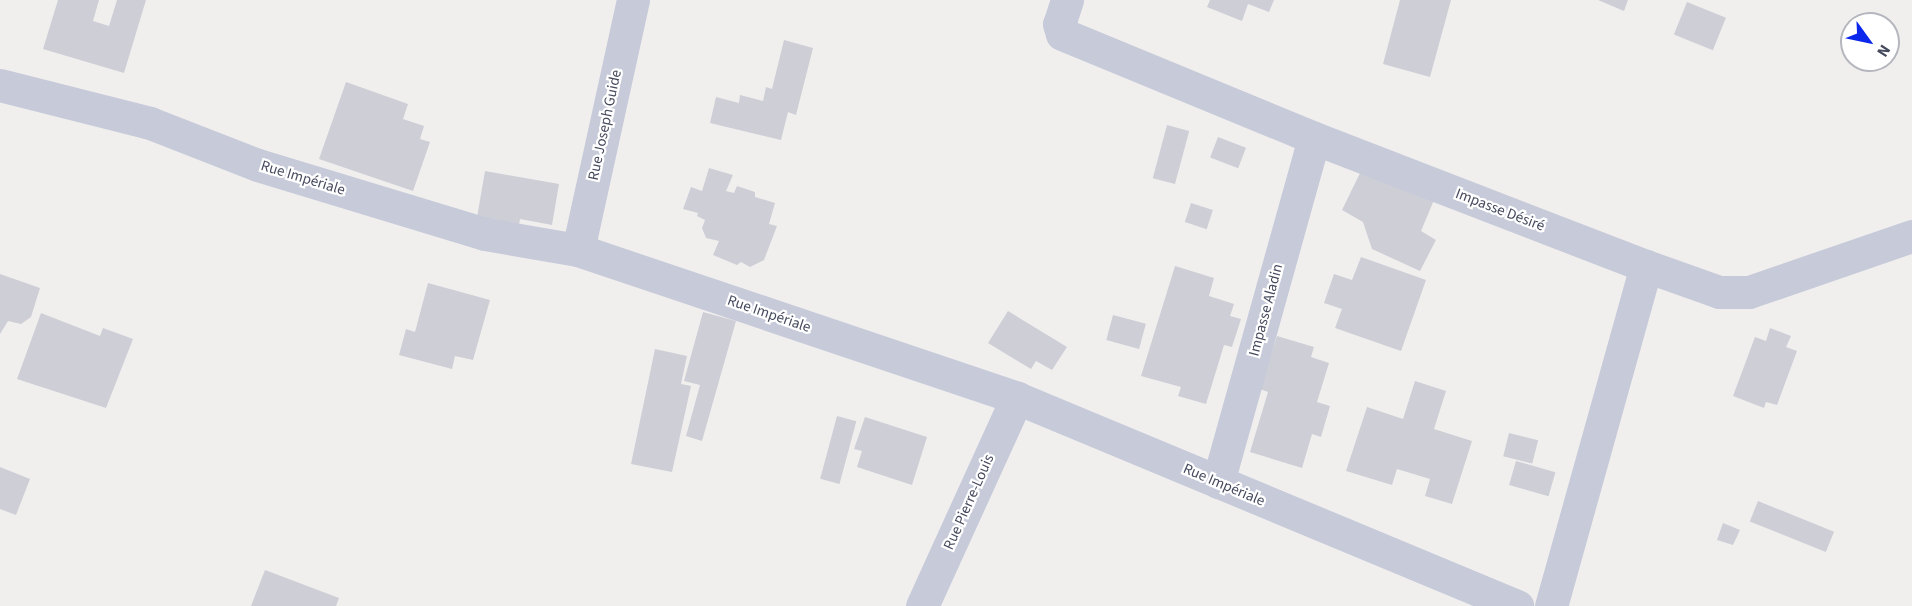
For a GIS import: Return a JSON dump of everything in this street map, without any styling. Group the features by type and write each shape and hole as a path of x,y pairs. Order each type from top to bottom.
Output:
{"street":[{"name":"Rue Joseph Guide","path":"578,250 633,0"},
{"name":"Impasse Désiré","path":"1067,0 1059,24 1062,34 1314,138 1719,292 1749,292 1912,236"},
{"name":"Rue Impériale","path":"0,85 150,123 258,165 485,234 578,250 1017,398 1517,606"},
{"name":"Impasse Aladin","path":"1218,482 1314,138"},
{"path":"1551,606 1646,266"},
{"name":"Rue Pierre-Louis","path":"922,606 1017,398"}],"building":[{"path":"58,0 99,0 93,21 109,26 117,0 146,0 124,73 43,49"},
{"path":"1210,0 1274,0 1269,12 1248,4 1242,21 1207,7"},
{"path":"1400,0 1451,0 1430,77 1383,64"},
{"path":"1598,0 1628,0 1624,11"},
{"path":"1687,2 1726,18 1713,50 1674,34"},
{"path":"784,40 813,48 796,115 788,112 781,140 710,123 716,97 739,103 740,95 763,101 766,87 772,89"},
{"path":"346,82 408,104 403,119 424,126 420,139 430,142 413,191 319,159"},
{"path":"1167,125 1189,131 1175,184 1153,178"},
{"path":"1218,137 1246,148 1238,168 1210,158"},
{"path":"709,168 733,175 726,191 734,193 737,186 755,192 755,197 775,203 769,224 777,226 764,260 750,267 741,262 737,265 713,255 719,241 706,238 702,228 705,220 697,216 698,213 683,209 691,187 702,191"},
{"path":"1362,169 1434,200 1421,231 1436,240 1420,271 1372,249 1363,222 1342,210"},
{"path":"485,171 559,184 552,225 520,219 517,236 475,229"},
{"path":"1191,203 1213,210 1207,229 1185,222"},
{"path":"1361,257 1426,280 1401,351 1335,328 1342,309 1324,303 1334,274 1352,280"},
{"path":"1175,266 1214,278 1209,296 1234,304 1230,316 1241,319 1232,347 1224,345 1206,404 1178,396 1181,387 1141,376"},
{"path":"0,274 40,288 31,317 21,324 8,321 0,334"},
{"path":"428,283 490,300 473,360 455,356 452,369 399,355 406,329 415,332"},
{"path":"1008,311 1067,347 1052,370 1036,361 1031,369 988,343"},
{"path":"703,312 736,321 702,441 686,436 700,385 684,381"},
{"path":"41,313 100,336 103,328 133,339 106,408 17,379"},
{"path":"1113,315 1146,324 1139,349 1106,340"},
{"path":"1770,328 1791,336 1786,347 1797,351 1777,405 1766,402 1764,408 1733,396 1755,337 1766,341"},
{"path":"1277,336 1314,347 1311,357 1329,363 1317,402 1330,406 1321,437 1312,434 1302,468 1250,452 1268,392 1260,389"},
{"path":"655,349 687,356 681,384 691,386 672,472 631,464"},
{"path":"1415,381 1446,391 1434,429 1472,441 1452,504 1425,496 1430,479 1397,469 1392,485 1346,471 1367,407 1403,419"},
{"path":"837,416 856,421 839,484 820,479"},
{"path":"865,417 927,437 912,485 857,467 862,451 854,449"},
{"path":"1509,433 1538,440 1532,464 1503,456"},
{"path":"1516,461 1555,472 1549,496 1509,485"},
{"path":"0,467 30,479 16,515 0,509"},
{"path":"1758,501 1834,532 1826,552 1750,521"},
{"path":"1723,523 1740,530 1733,545 1717,540"},
{"path":"265,570 339,598 336,606 251,606"}]}
